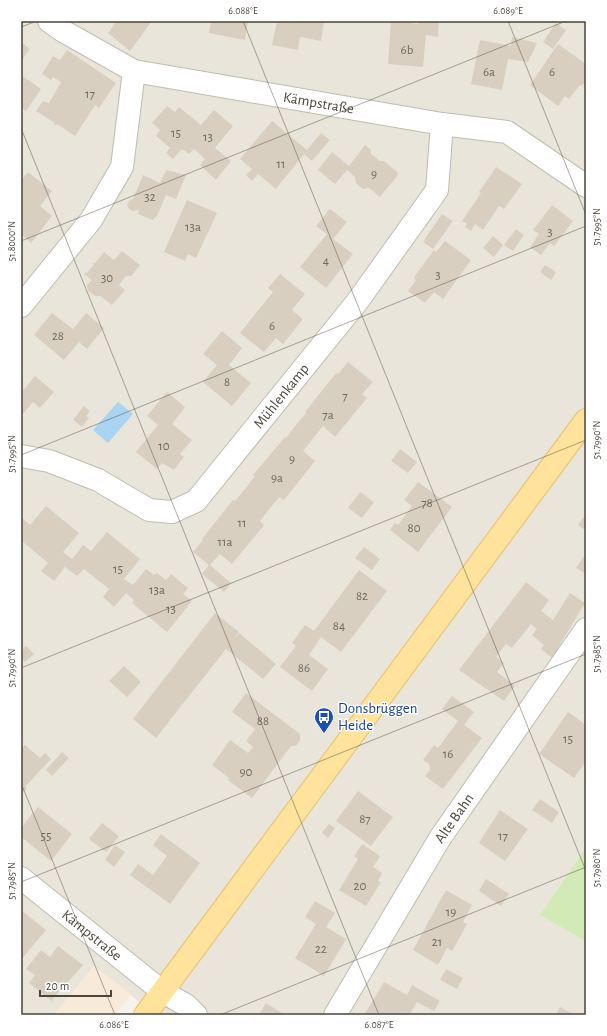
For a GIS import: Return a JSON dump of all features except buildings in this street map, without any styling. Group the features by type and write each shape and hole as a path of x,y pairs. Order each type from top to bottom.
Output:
{"main road":[{"path":"145,1015 586,420"}],"street":[{"name":"Kämpstraße","path":"49,21 63,31 134,71 442,124 507,132 586,186"},
{"path":"21,306 91,220 122,167 134,71"},
{"name":"Mühlenkamp","path":"21,456 49,461 98,480 149,510 172,512 196,501 357,302 437,190 442,124"},
{"name":"Alte Bahn","path":"335,1015 440,838 583,642"},
{"name":"Kämpstraße","path":"21,878 163,992 186,1005 196,1015"}],"shaded area":[{"path":"21,21 586,21 586,1015 156,1015 94,966 54,1015 21,1015"},
{"path":"94,966 131,994 115,1015 54,1015"}],"green space":[{"path":"586,848 586,941 540,915"}],"water":[{"path":"118,402 133,414 108,443 93,430"}],"place":[{"name":"Donsbrüggen Heide","path":"324,734"}]}
